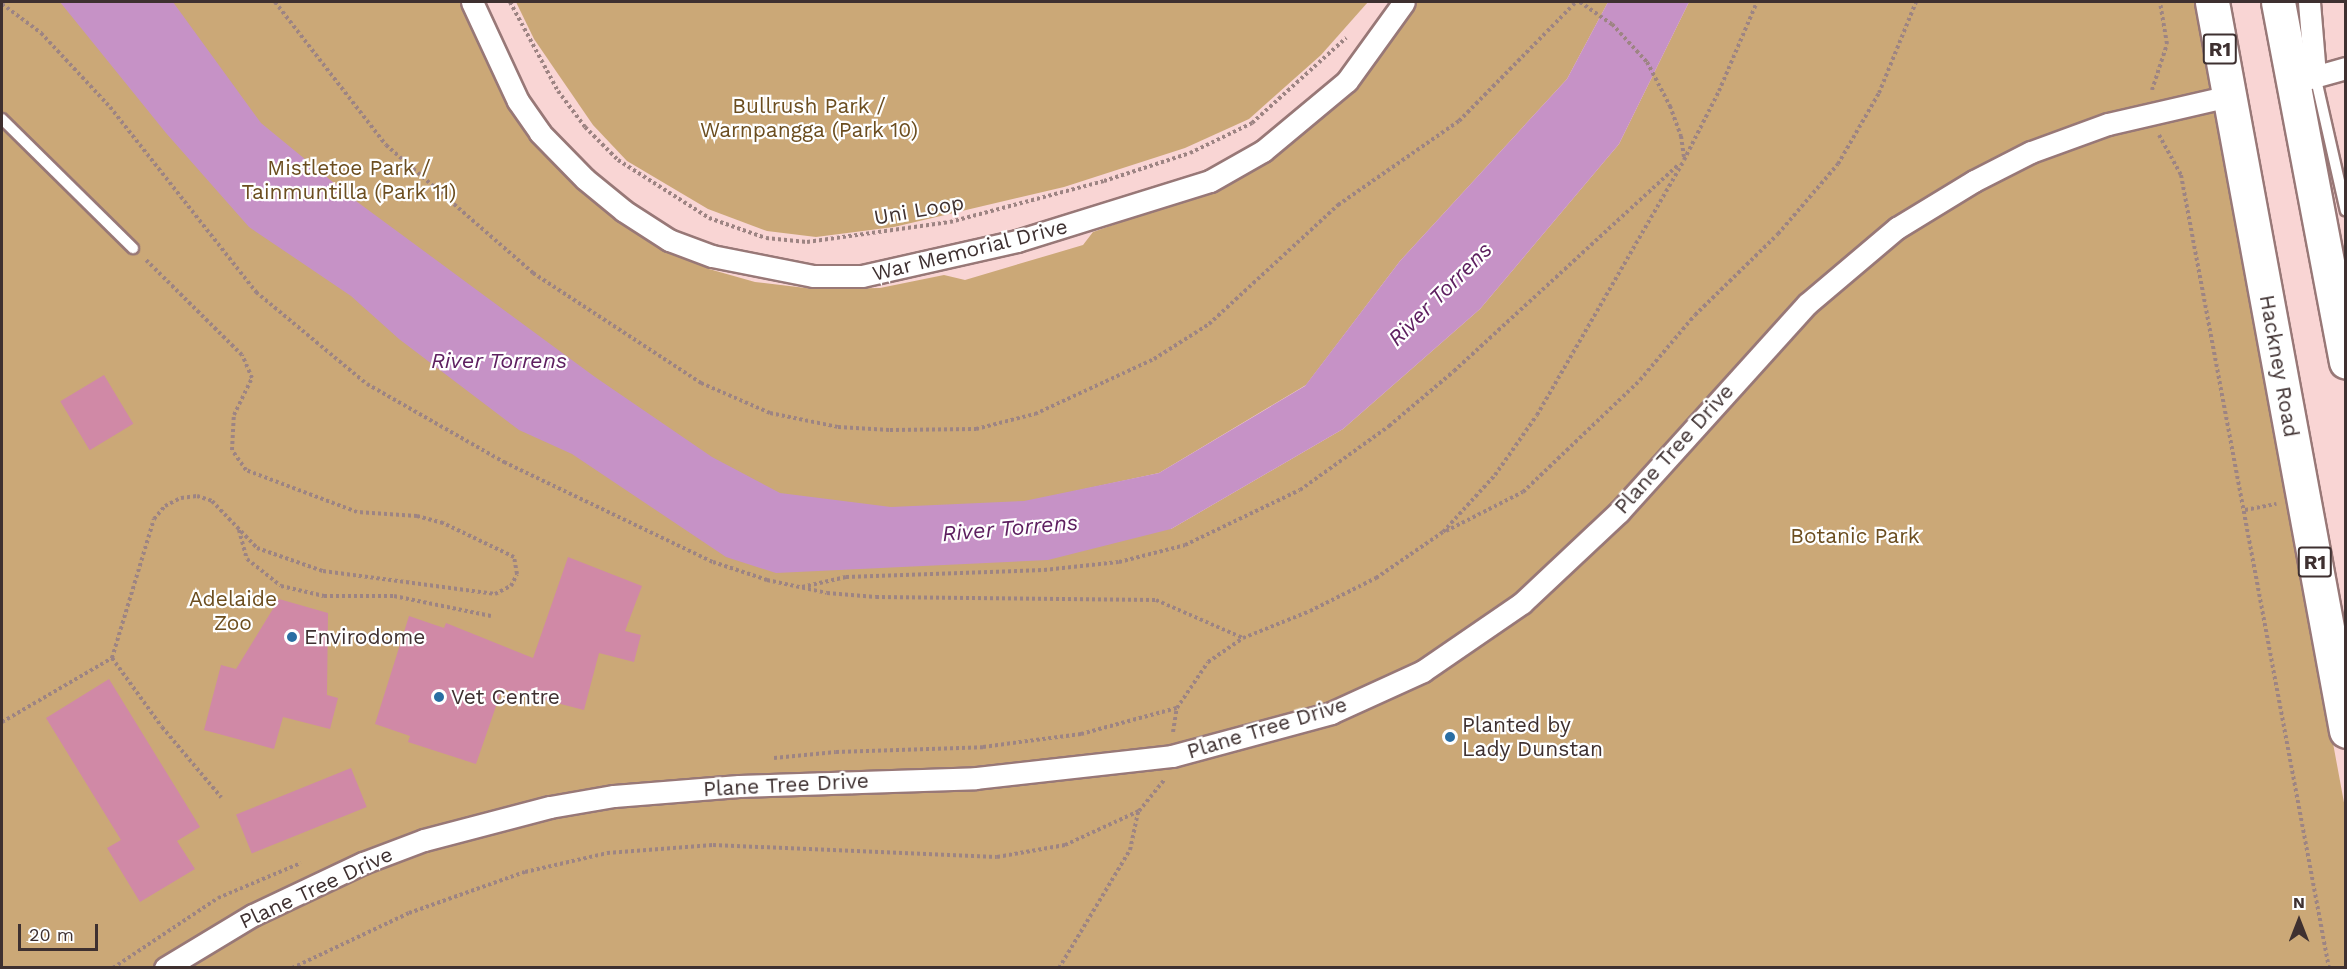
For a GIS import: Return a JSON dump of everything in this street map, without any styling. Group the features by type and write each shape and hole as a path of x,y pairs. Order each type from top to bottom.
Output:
{"highway":[{"name":"Hackney Road","path":"2212,2 2339,649 2346,731"},
{"path":"2278,2 2305,79 2346,362"}],"street":[{"name":"War Memorial Drive","path":"472,2 518,101 540,133 585,179 624,211 669,240 712,256 813,276 862,276 1017,242 1210,181 1263,151 1347,81 1404,2"},
{"path":"2309,2 2305,79 2346,68"},
{"name":"Plane Tree Drive","path":"165,968 253,915 363,863 424,840 550,807 636,794 739,786 976,778 1172,756 1331,713 1424,671 1522,603 1619,512 1807,304 1897,228 1974,180 2031,152 2108,124 2229,96"}],"lane":[{"path":"2305,79 2346,211"},
{"path":"2,120 133,248"}],"path":[{"name":"Uni Loop","path":"510,2 558,91 585,127 618,160 709,218 766,238 807,242 950,222 1104,181 1190,153 1252,123 1296,88 1351,32"},
{"path":"1580,2 1597,12 1647,62 1676,120 1684,160"},
{"path":"1443,532 1495,475 1537,415 1684,160 1719,91 1757,2"},
{"path":"292,968 409,913 525,872 607,853 713,845 997,857 1065,845 1138,811 1167,777 1172,756 1177,708 1208,663 1243,638 1310,611 1376,578 1443,532 1523,492 1640,380 1695,315 1778,234 1838,164 1880,93 1916,2"},
{"path":"2160,2 2167,44 2153,78 2151,113 2162,143 2181,175 2329,968"},
{"path":"2,4 41,33 111,107 256,292 367,384 504,462 713,562 801,587 876,597 1156,600 1243,638"},
{"path":"801,587 846,577 1044,570 1119,562 1185,545 1300,490 1389,426 1454,371 1684,160"},
{"path":"2,722 112,658 154,519 165,506 197,496 212,501 257,548 322,571 495,594 511,586 517,574 514,557 443,523 417,516 357,512 246,470 232,450 234,415 252,378 242,355 133,248"},
{"path":"2245,510 2286,502"},
{"path":"239,530 247,559 281,586 324,596 394,596 491,616"},
{"path":"112,658 162,727 221,797"},
{"path":"1059,968 1130,850 1138,811"}],"green space":[{"path":"2,2 461,2 511,105 583,194 620,223 709,269 755,282 814,289 880,288 944,275 965,280 1083,245 1093,232 1217,189 1313,125 1384,48 1415,2 1608,2 1567,79 1400,261 1306,385 1159,473 1043,498 1171,529 1343,429 1480,309 1619,144 1689,2 2196,2 2345,808 2345,967 2,968"},
{"name":"Bullrush Park / Warnpangga (Park 10)","path":"516,2 1368,2 1321,55 1249,119 1185,148 1064,187 894,227 816,237 767,231 708,209 627,161 593,125 534,39"}],"water":[{"name":"River Torrens","path":"60,2 173,2 261,123 356,201 595,377 712,457 780,493 891,507 1024,501 1159,473 1305,386 1400,261 1567,79 1608,2 1689,2 1619,144 1480,309 1343,429 1171,529 1048,560 776,573 726,557 572,454 519,430 399,339 351,296 249,227 166,133"}],"building":[{"path":"104,375 133,424 90,450 60,401"},
{"path":"568,557 642,586 625,631 641,635 634,662 599,653 584,710 502,689 476,764 408,742 410,736 375,724 409,616 444,628 446,623 533,658"},
{"path":"279,599 328,613 327,695 338,698 330,729 283,717 274,749 204,730 221,665 236,669"},
{"path":"109,679 200,827 177,841 195,869 140,902 107,848 121,840 46,718"},
{"path":"351,768 367,807 252,853 236,814"}],"place":[{"name":"Envirodome","path":"292,637"},
{"name":"Vet Centre","path":"439,697"},
{"name":"Planted by Lady Dunstan","path":"1450,737"}],"park label":[{"name":"Mistletoe Park / Tainmuntilla (Park 11)","path":"349,180"},
{"name":"Botanic Park","path":"1855,536"},
{"name":"Adelaide Zoo","path":"233,611"}]}
